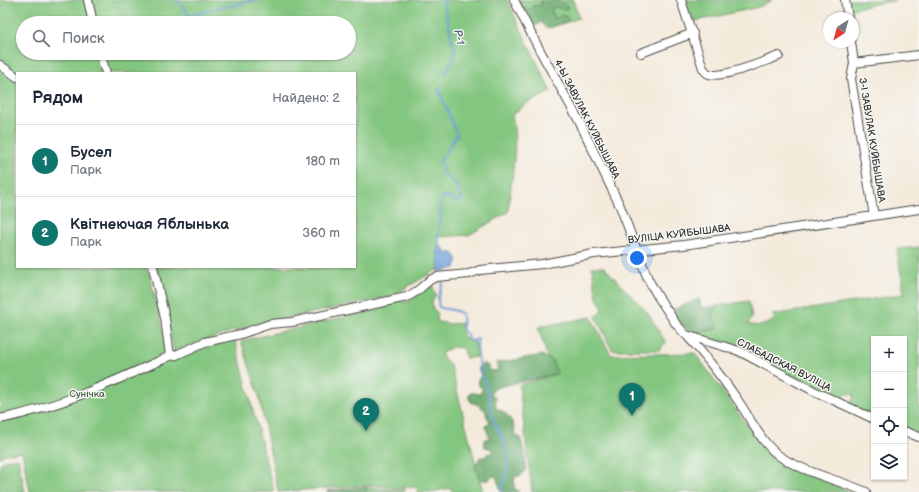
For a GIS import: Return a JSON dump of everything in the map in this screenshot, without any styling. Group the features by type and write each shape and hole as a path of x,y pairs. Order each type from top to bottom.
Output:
{"street":[{"path":"88,0 91,16"},
{"name":"4-Ы ЗАВУЛАК КУЙБЫШАВА","path":"514,0 578,119 620,206 638,249"},
{"path":"682,0 703,68 707,73 717,75 745,68 778,56"},
{"path":"845,0 847,12"},
{"path":"641,53 693,33"},
{"name":"3-І ЗАВУЛАК КУЙБЫШАВА","path":"852,48 854,63 851,79 874,216"},
{"path":"854,63 919,55"},
{"path":"102,60 106,72"},
{"path":"0,65 16,76"},
{"name":"ВУЛІЦА КУЙБЫШАВА","path":"170,356 176,355 205,342 241,334 270,324 292,322 407,297 418,291 430,280 436,277 469,274 480,270 542,264 594,254 684,245 919,209"},
{"path":"638,249 648,279 676,324 693,342 737,399 764,440 775,452 783,459 817,474 866,492"},
{"path":"0,419 52,406 108,384 170,356 165,318 153,268"},
{"name":"СЛАБАДСКАЯ ВУЛІЦА","path":"686,335 739,351 814,391 871,418"},
{"path":"907,432 919,437"}],"green space":[{"name":"Сунічка","path":"0,0 85,0 88,16 16,16 16,60 99,60 102,72 16,72 16,268 147,268 162,324 168,360 171,362 214,343 235,340 274,492 30,492 22,452 5,454 0,458"},
{"path":"91,0 507,0 551,92 527,103 512,115 515,150 508,212 469,235 438,237 445,267 433,272 390,297 236,330 174,351 156,268 356,268 356,72 110,72 107,60 356,60 356,16 95,16"},
{"path":"518,0 541,0 541,6 530,10 522,8"},
{"path":"541,0 557,0 558,2 566,4 568,8 563,10 557,7 551,9 555,19 562,15 568,17 570,21 547,29 541,22 536,26 531,26 522,8 525,7 530,10 534,5 541,6"},
{"path":"557,0 573,0 579,18 570,21 568,17 556,19 551,9 566,4 557,2"},
{"path":"684,0 772,0 759,7 692,22"},
{"path":"846,0 897,0 849,10"},
{"path":"919,247 919,435 907,430 907,336 871,336 871,416 849,405 854,397 853,394 845,394 841,401 691,333 704,332 719,328 712,315 717,306 749,301 752,318 748,324 760,326 772,321 775,318 772,315 904,294 897,249"},
{"path":"592,267 604,267 648,313 666,343 660,350 612,350 596,317 603,308 597,298"},
{"path":"433,282 433,288 436,295 432,301 433,308 438,314 437,319 440,323 461,323 463,335 469,342 475,342 477,357 466,358 462,348 452,347 441,354 451,367 483,492 452,492 451,488 431,492 418,492 417,487 395,488 372,485 278,492 259,396 241,341 357,314 357,310 402,300 402,302 406,302 411,300"},
{"path":"699,299 702,308 717,306 712,315 719,328 704,332 691,333 678,322 672,310"},
{"path":"591,317 611,355 695,353 763,447 777,460 851,492 532,492 519,385 553,375 538,327"},
{"path":"542,355 552,360 557,374 498,387 492,391 491,395 495,397 496,408 504,412 512,422 515,436 520,437 525,455 526,470 521,476 515,476 514,487 519,492 501,492 496,476 491,477 488,481 479,479 475,466 480,457 485,457 488,453 491,454 492,449 485,447 484,441 486,438 490,439 485,426 490,422 486,415 486,411 471,402 468,397 470,393 479,394 483,389 479,386 478,379 481,376 478,367 484,363 489,367 490,371 498,370 496,363"},
{"path":"18,458 25,492 0,492 0,464 4,460"},
{"path":"366,487 394,490 406,489 404,492 366,492"},
{"path":"366,487 366,492 326,492 327,491"}],"water":[{"path":"437,246 442,247 447,253 453,253 458,259 455,268 439,272"}],"waterway":[{"path":"177,0 190,16 213,9"},
{"path":"218,8 260,0"},
{"name":"P-1","path":"443,0 455,53 445,75"},
{"path":"440,249 438,237 442,197 448,197 456,202 462,199 455,183 444,175 440,161 457,135 439,90 441,86"},
{"path":"443,281 438,297 439,307 457,311 462,314 463,331 468,335 468,339 471,341 478,339 477,345 479,363 487,389 493,420 506,446 508,463 501,492"}],"place":[{"name":"Бусел","path":"632,416"},
{"name":"Квітнеючая Яблынька","path":"366,431"}]}
